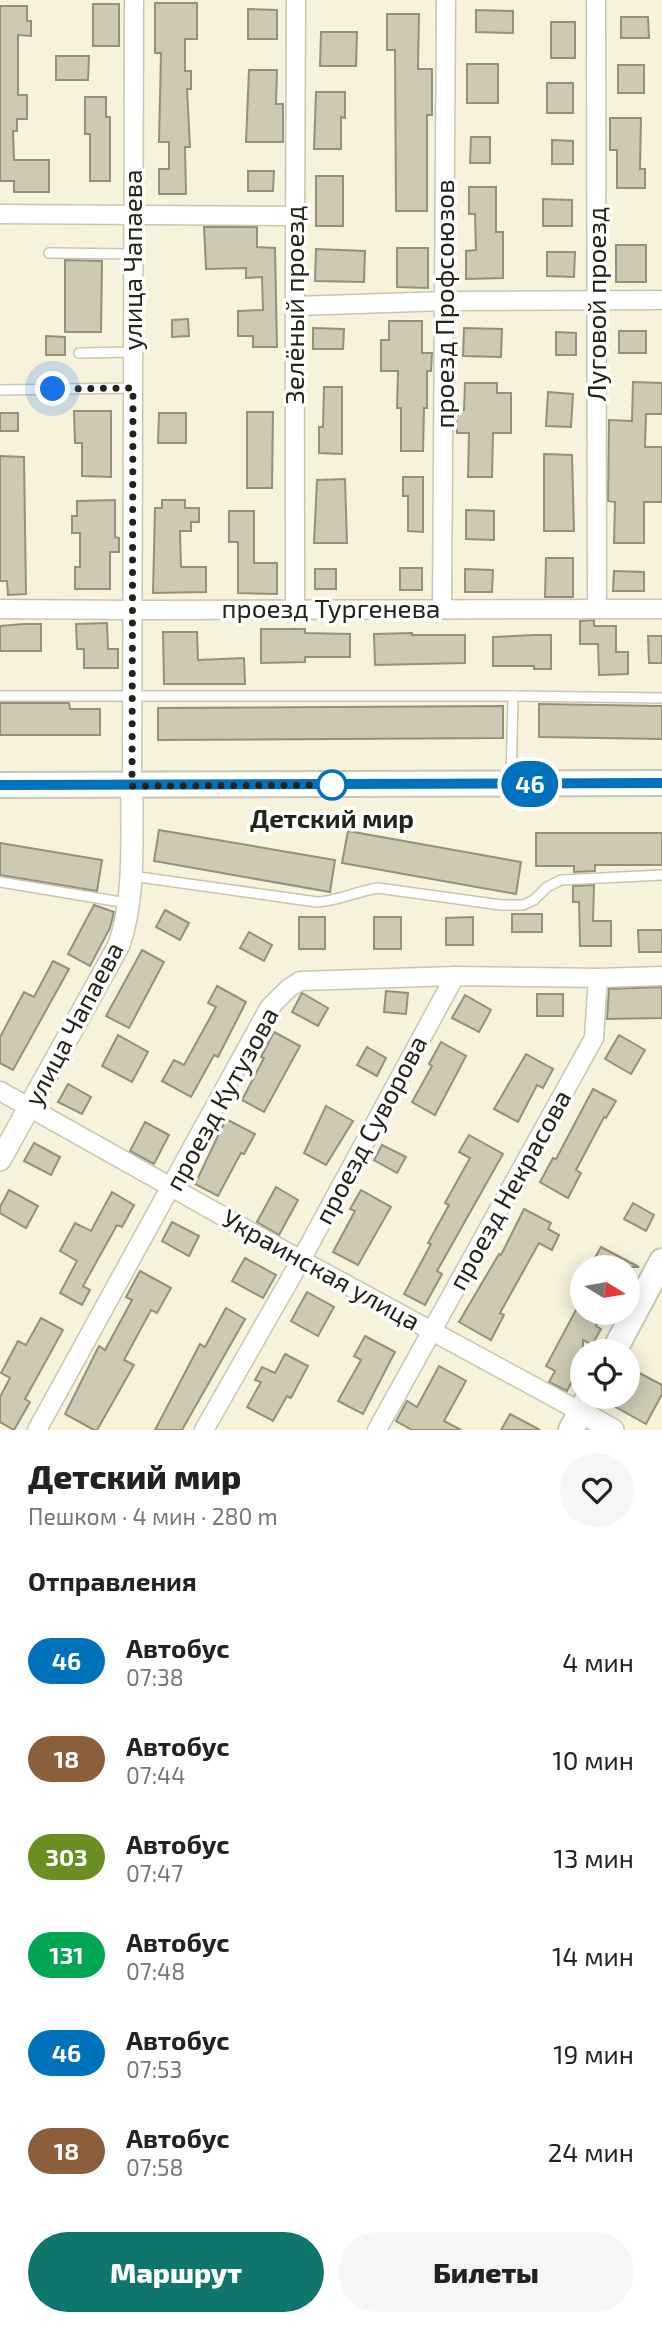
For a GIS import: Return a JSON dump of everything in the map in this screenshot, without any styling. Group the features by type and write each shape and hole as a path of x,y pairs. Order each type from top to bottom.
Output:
{"main road":[{"path":"0,785 662,783"},
{"path":"620,1339 662,1261"}],"street":[{"name":"улица Чапаева","path":"0,1160 119,945 129,903 133,611 134,0"},
{"name":"Зелёный проезд","path":"295,609 296,306 293,216 296,0"},
{"name":"проезд Профсоюзов","path":"442,608 446,0"},
{"name":"Луговой проезд","path":"596,0 597,609"},
{"path":"0,214 293,216"},
{"path":"296,306 446,301 662,300"},
{"name":"проезд Тургенева","path":"0,608 133,611 662,609"},
{"name":"проезд Кутузова","path":"37,1430 270,1008 289,988 300,981 455,976 662,976"},
{"name":"проезд Суворова","path":"204,1430 301,1260 455,976"},
{"name":"проезд Некрасова","path":"377,1430 594,1038 598,978"},
{"name":"Украинская улица","path":"0,1091 301,1260 613,1430"}],"lane":[{"path":"49,253 133,254"},
{"path":"79,353 133,352"},
{"path":"0,390 133,388"},
{"path":"0,696 662,698"},
{"path":"511,784 513,696"},
{"path":"130,876 317,902 332,901 361,890 378,888 501,905 523,905 561,880 662,875"},
{"path":"0,882 129,903"}],"building":[{"path":"155,3 197,3 197,39 185,39 185,71 191,71 191,89 187,89 190,147 185,147 186,194 159,194 159,169 169,169 169,142 159,142 161,53 155,53"},
{"path":"93,4 119,4 119,46 93,46"},
{"path":"0,6 27,6 27,21 31,21 31,36 18,35 18,95 27,95 27,119 17,119 17,131 13,131 14,160 49,160 49,192 14,192 14,181 0,181"},
{"path":"248,9 277,10 277,39 248,39"},
{"path":"476,10 513,11 513,33 476,32"},
{"path":"387,14 419,14 418,69 432,69 432,115 427,115 427,211 396,211 395,50 387,50"},
{"path":"621,17 648,17 649,38 621,38"},
{"path":"551,22 575,22 575,58 551,58"},
{"path":"321,32 357,32 356,66 320,66"},
{"path":"56,56 89,56 88,80 56,80"},
{"path":"467,64 498,64 498,103 467,103"},
{"path":"618,65 644,65 644,93 618,93"},
{"path":"249,70 277,70 276,104 283,104 283,142 246,142"},
{"path":"547,83 573,83 573,113 547,113"},
{"path":"316,92 345,92 345,118 341,117 341,149 314,149"},
{"path":"85,97 106,97 106,117 110,117 110,181 90,181 90,134 85,134"},
{"path":"610,118 641,118 640,169 645,169 645,188 617,188 617,150 610,150"},
{"path":"471,137 490,137 490,163 470,163"},
{"path":"552,140 573,141 573,164 552,164"},
{"path":"248,171 274,171 273,191 248,191"},
{"path":"316,176 343,176 343,226 316,226"},
{"path":"469,187 496,187 496,232 503,232 503,278 466,279 466,251 476,250 475,214 469,214"},
{"path":"543,199 572,200 572,226 543,226"},
{"path":"204,227 257,227 257,247 275,248 277,347 253,347 253,336 238,336 238,311 263,310 262,277 246,278 246,268 206,269"},
{"path":"616,245 646,245 646,282 616,282"},
{"path":"397,248 428,248 428,288 397,287"},
{"path":"316,249 365,251 364,282 315,281"},
{"path":"547,252 575,252 574,277 547,276"},
{"path":"65,260 102,261 101,332 65,332"},
{"path":"188,319 189,336 172,337 172,320"},
{"path":"389,321 422,321 422,353 432,353 431,371 427,371 423,451 401,451 401,408 397,408 398,371 381,371 381,340 389,340"},
{"path":"313,328 344,329 343,349 313,349"},
{"path":"464,328 502,329 501,357 463,356"},
{"path":"619,331 646,331 646,353 619,353"},
{"path":"556,332 576,333 576,355 556,355"},
{"path":"46,336 65,337 65,355 46,355"},
{"path":"633,382 662,383 662,414 646,414 645,447 662,447 662,502 644,502 644,543 614,543 615,502 608,501 609,420 632,421"},
{"path":"465,383 497,383 497,393 511,393 511,433 493,433 492,477 468,477 469,433 457,433 456,410 464,410"},
{"path":"324,387 342,387 342,454 319,453"},
{"path":"548,392 573,394 571,427 546,426"},
{"path":"74,411 111,411 111,477 82,476 82,443 75,443"},
{"path":"247,412 273,412 272,488 247,488"},
{"path":"0,413 18,413 18,431 0,431"},
{"path":"159,413 186,413 186,443 158,443"},
{"path":"544,454 572,455 574,531 544,531"},
{"path":"0,456 24,457 26,594 8,595 7,581 0,581"},
{"path":"403,477 423,477 423,532 408,531 408,496 403,496"},
{"path":"345,479 347,543 314,543 317,480"},
{"path":"115,500 115,537 119,538 119,552 110,552 110,589 75,589 75,567 80,567 80,533 72,533 72,516 77,516 77,501"},
{"path":"162,500 185,500 185,508 199,508 199,522 191,522 191,531 180,531 181,567 206,567 206,592 153,593 155,508 162,508"},
{"path":"466,510 494,511 494,540 466,539"},
{"path":"229,511 254,511 254,563 277,563 277,594 238,593 238,542 229,542"},
{"path":"546,558 573,558 573,597 545,597"},
{"path":"400,568 422,568 422,590 400,590"},
{"path":"315,569 336,569 336,589 315,589"},
{"path":"465,569 493,570 492,592 465,592"},
{"path":"614,571 644,572 644,591 613,591"},
{"path":"594,620 594,626 616,626 616,652 628,652 628,674 599,675 598,644 580,644 580,621"},
{"path":"107,623 108,649 118,649 118,668 84,668 84,649 77,649 76,624"},
{"path":"41,624 41,651 0,651 0,626"},
{"path":"261,629 305,629 305,633 350,634 350,657 305,657 305,662 261,663"},
{"path":"163,632 197,632 198,660 244,658 245,684 164,684"},
{"path":"374,634 465,635 465,663 375,665"},
{"path":"551,635 551,669 534,669 534,666 493,666 493,637"},
{"path":"648,636 662,636 662,663 649,663"},
{"path":"0,703 69,703 70,709 100,709 100,735 0,735"},
{"path":"539,704 662,706 662,739 539,737"},
{"path":"503,706 503,738 158,740 158,708"},
{"path":"159,830 335,860 330,892 154,861"},
{"path":"348,831 521,862 516,894 342,863"},
{"path":"536,833 662,833 662,865 595,865 595,871 574,872 574,866 536,866"},
{"path":"0,843 102,860 97,891 0,875"},
{"path":"594,885 593,921 611,921 611,946 580,946 579,902 573,902 573,886"},
{"path":"94,905 114,912 110,928 90,966 68,954"},
{"path":"165,910 189,923 180,940 156,927"},
{"path":"512,914 542,914 542,932 512,932"},
{"path":"299,917 325,917 325,949 299,949"},
{"path":"374,917 401,917 401,949 374,949"},
{"path":"473,917 473,945 446,945 446,918"},
{"path":"638,930 662,930 662,952 639,952"},
{"path":"249,932 272,945 264,961 240,948"},
{"path":"142,950 164,962 129,1028 106,1016"},
{"path":"53,961 69,969 13,1070 0,1063 0,1037 24,992 34,997"},
{"path":"217,986 246,1002 218,1057 214,1055 191,1097 162,1081 174,1060 184,1065 216,1007 208,1003"},
{"path":"662,987 662,1018 607,1019 609,989"},
{"path":"386,991 408,993 406,1014 384,1012"},
{"path":"302,993 328,1008 318,1026 292,1012"},
{"path":"537,994 563,994 563,1016 537,1016"},
{"path":"465,995 491,1010 479,1032 452,1018"},
{"path":"274,1032 300,1046 264,1112 242,1100"},
{"path":"118,1035 148,1052 132,1082 102,1066"},
{"path":"619,1035 645,1050 631,1074 605,1059"},
{"path":"441,1042 466,1056 435,1115 412,1102 432,1066 429,1064"},
{"path":"367,1047 386,1058 377,1076 357,1065"},
{"path":"526,1054 553,1069 543,1088 537,1085 518,1122 494,1109"},
{"path":"68,1084 91,1097 82,1114 58,1102"},
{"path":"593,1089 616,1101 606,1118 604,1117 576,1170 581,1173 568,1198 540,1182 553,1158 556,1159"},
{"path":"326,1106 353,1121 326,1165 304,1153"},
{"path":"226,1119 255,1134 244,1154 241,1153 218,1196 195,1184"},
{"path":"145,1122 169,1135 154,1164 130,1151"},
{"path":"469,1135 503,1154 437,1271 442,1274 425,1305 404,1294 449,1205 445,1203 470,1158 459,1152"},
{"path":"34,1143 60,1157 51,1175 24,1161"},
{"path":"382,1145 406,1157 397,1173 374,1160"},
{"path":"276,1187 298,1200 279,1235 257,1222"},
{"path":"9,1190 38,1206 26,1228 0,1213 0,1207"},
{"path":"361,1190 391,1207 358,1265 333,1252 355,1211 350,1209"},
{"path":"112,1192 134,1205 122,1227 117,1225 83,1286 90,1290 82,1305 60,1293 77,1261 60,1251 75,1223 91,1231"},
{"path":"633,1203 654,1215 646,1231 624,1219"},
{"path":"524,1209 551,1223 548,1229 559,1235 552,1250 539,1243 500,1313 504,1315 491,1340 459,1322 499,1254 501,1255"},
{"path":"172,1222 199,1236 189,1256 162,1241"},
{"path":"601,1247 616,1255 596,1255"},
{"path":"245,1258 276,1275 263,1298 232,1281"},
{"path":"140,1271 171,1288 157,1313 151,1310 124,1360 134,1365 97,1430 94,1430 65,1414 99,1346 105,1350 132,1300 126,1297"},
{"path":"307,1292 334,1307 318,1336 291,1321"},
{"path":"226,1308 245,1319 182,1430 155,1430 200,1344 205,1347"},
{"path":"41,1318 63,1330 25,1399 30,1402 14,1430 0,1422 0,1397 10,1378 1,1373 18,1341 26,1345"},
{"path":"570,1321 570,1325 596,1325 601,1329 595,1339 570,1339 570,1385 567,1391 549,1382 555,1371 546,1366"},
{"path":"365,1336 395,1352 363,1414 338,1401 361,1360 354,1356"},
{"path":"285,1354 308,1366 291,1398 287,1396 273,1421 247,1407 261,1382 255,1380 262,1367 275,1373"},
{"path":"439,1366 466,1381 444,1421 461,1430 412,1430 396,1421 407,1401 417,1407"},
{"path":"640,1373 662,1385 662,1394 646,1424 619,1409 640,1409"},
{"path":"510,1414 540,1430 501,1430"}],"bus line":[{"name":"46","path":"0,785 662,783"}],"place":[{"name":"Детский мир","path":"332,785"}],"route":[{"path":"53,389 133,388 132,786 332,785"}]}
